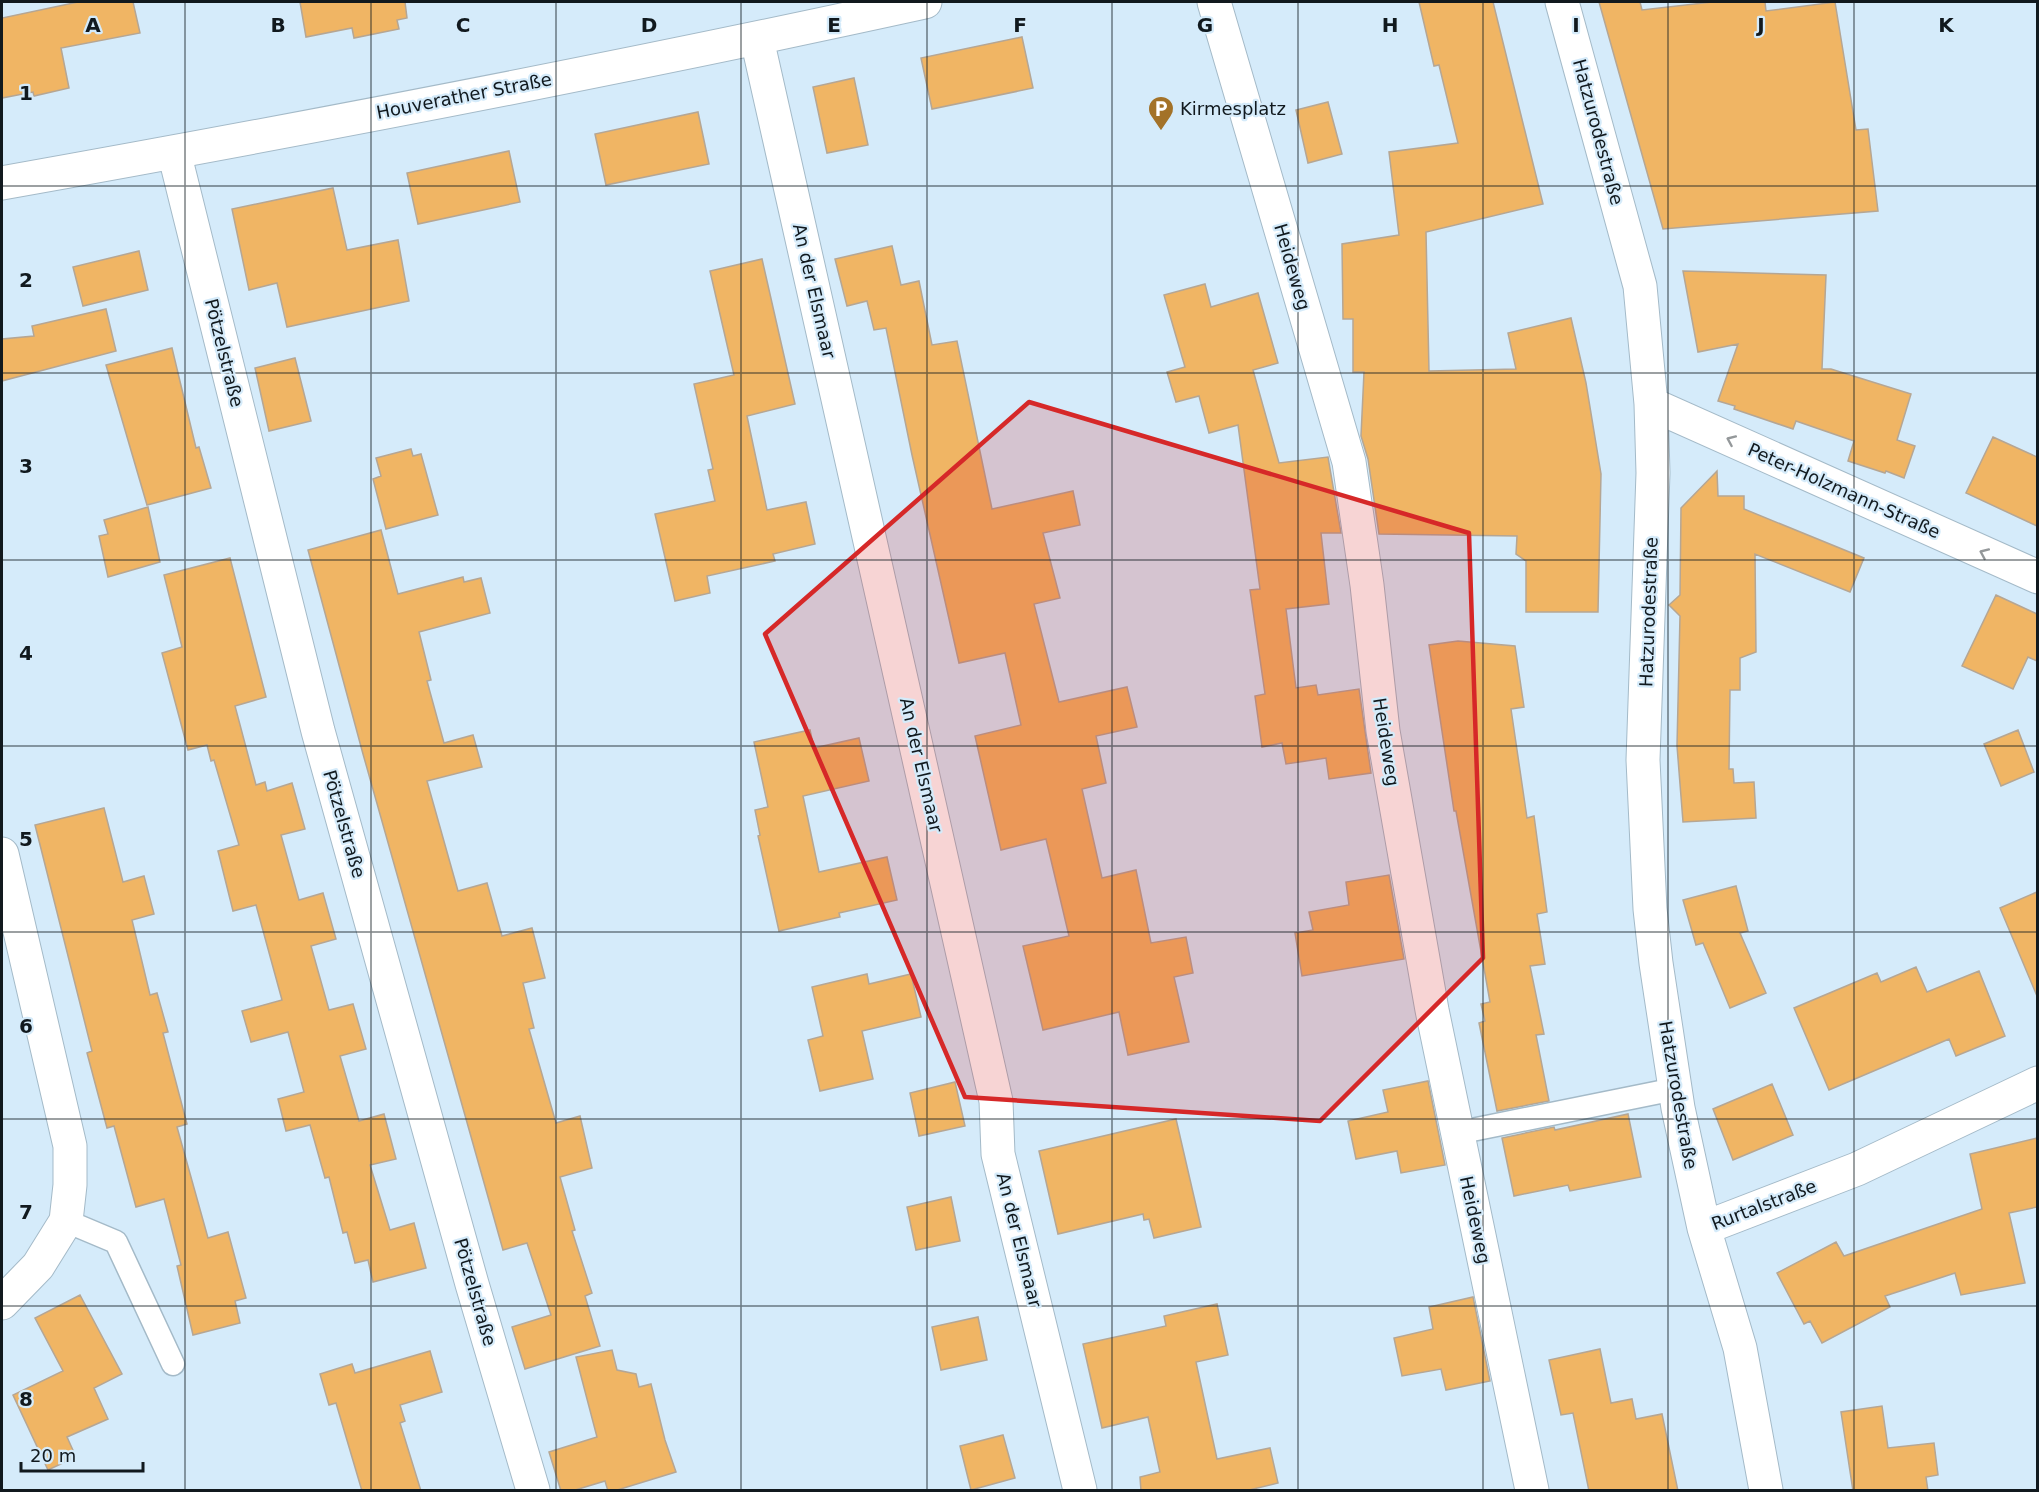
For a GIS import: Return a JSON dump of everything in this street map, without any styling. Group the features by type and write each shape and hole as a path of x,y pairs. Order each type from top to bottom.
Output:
{"street":[{"name":"Houverather Straße","path":"2,183 757,39 820,13 925,2"},
{"name":"Heideweg","path":"1214,2 1349,462 1367,585 1383,730 1432,1010 1532,1491"},
{"name":"Hatzurodestraße","path":"1562,2 1640,286 1651,404 1653,495 1643,760 1650,909 1675,1089 1704,1228"},
{"name":"An der Elsmaar","path":"757,39 996,1101 998,1154 1080,1491"},
{"name":"Pötzelstraße","path":"174,152 318,731 472,1284 533,1491"},
{"name":"Peter-Holzmann-Straße","path":"1651,404 2037,577"},
{"path":"2,854 70,1146 70,1185 66,1221 38,1266 2,1303"},
{"name":"Rurtalstraße","path":"1766,1491 1740,1348 1704,1228 1857,1169 2037,1083"}],"lane":[{"path":"1457,1133 1675,1089"},
{"path":"66,1221 116,1242 173,1364"}],"highlighted area":[{"path":"1029,402 1469,533 1483,958 1320,1121 965,1097 765,634"}],"building":[{"path":"78,2 133,2 140,33 61,48 69,88 34,96 33,92 2,98 2,18"},
{"path":"300,2 405,2 407,18 397,20 399,29 354,38 352,28 306,37"},
{"path":"1419,2 1493,2 1543,204 1426,232 1429,371 1516,369 1508,333 1571,318 1586,383 1601,474 1598,612 1526,612 1526,561 1516,554 1517,536 1379,534 1368,459 1361,436 1364,372 1353,372 1353,319 1343,319 1342,244 1399,235 1389,152 1458,143 1439,65 1434,66"},
{"path":"1599,2 1640,2 1642,10 1712,2 1765,2 1766,11 1835,2 1856,130 1868,129 1878,211 1663,229"},
{"path":"1022,37 1033,88 932,109 921,58"},
{"path":"854,78 868,145 827,153 813,87"},
{"path":"1328,102 1342,154 1308,163 1296,110"},
{"path":"698,112 709,164 606,185 595,134"},
{"path":"509,151 520,202 418,224 407,173"},
{"path":"333,188 347,250 398,240 409,301 287,327 277,283 249,290 232,209"},
{"path":"892,246 901,285 919,281 932,345 957,341 992,509 1073,491 1080,525 1043,533 1060,598 1034,604 1059,702 1127,687 1137,727 1096,736 1106,783 1082,789 1102,878 1136,870 1151,943 1186,937 1193,973 1174,977 1189,1042 1128,1055 1119,1012 1043,1030 1023,946 1069,936 1046,839 1001,850 975,736 1021,725 1005,653 959,663 886,328 874,330 867,301 847,306 835,259"},
{"path":"139,251 148,290 83,306 73,267"},
{"path":"762,259 795,404 747,416 767,510 806,502 815,544 773,554 775,561 707,576 710,593 675,601 655,514 715,501 708,470 713,469 694,384 734,375 710,271"},
{"path":"1683,271 1826,275 1822,369 1831,369 1911,394 1897,440 1915,446 1904,478 1848,461 1854,441 1796,421 1793,429 1734,409 1735,406 1718,401 1738,344 1698,352"},
{"path":"1205,284 1211,307 1258,293 1278,363 1253,370 1279,463 1328,457 1341,533 1321,533 1329,604 1286,609 1296,688 1316,685 1318,695 1359,689 1371,773 1329,779 1326,758 1286,764 1282,743 1262,747 1255,696 1265,694 1250,590 1260,589 1238,425 1209,433 1199,396 1176,402 1167,372 1185,367 1164,295"},
{"path":"106,309 116,351 2,381 2,339 34,336 32,326"},
{"path":"172,348 196,448 199,447 211,488 147,505 106,365"},
{"path":"295,358 311,421 269,431 255,368"},
{"path":"1993,437 2037,457 2037,526 1966,493"},
{"path":"411,449 413,456 421,454 438,515 386,529 373,479 381,476 376,458"},
{"path":"1717,471 1718,496 1744,496 1744,509 1864,558 1850,592 1755,554 1756,652 1740,658 1740,690 1730,690 1729,769 1733,769 1734,783 1754,782 1756,818 1683,822 1677,746 1680,616 1669,605 1680,595 1681,508"},
{"path":"148,507 160,562 108,577 99,536 108,534 104,520"},
{"path":"381,530 398,594 463,577 464,582 481,578 490,613 419,632 431,680 427,681 444,743 473,735 482,767 427,781 458,891 487,883 502,936 532,928 545,978 523,983 534,1028 529,1029 556,1123 580,1116 592,1168 560,1177 575,1230 572,1231 592,1293 585,1296 600,1346 525,1369 512,1327 551,1315 527,1243 503,1250 308,550"},
{"path":"230,558 266,697 235,706 256,785 265,782 267,791 292,783 305,829 281,835 299,900 323,893 336,939 311,946 329,1010 353,1004 366,1049 340,1056 359,1121 384,1114 396,1159 370,1165 390,1230 414,1223 426,1268 373,1282 368,1260 355,1263 347,1232 343,1233 329,1177 325,1178 310,1125 286,1131 278,1099 304,1092 288,1032 251,1042 242,1011 282,1000 256,905 233,911 218,851 239,845 214,760 211,761 207,745 188,750 162,653 182,647 164,575"},
{"path":"1996,595 2037,614 2037,661 2028,657 2013,689 1962,666"},
{"path":"1458,641 1515,646 1524,707 1511,709 1527,818 1534,816 1547,912 1537,914 1545,964 1530,966 1544,1034 1536,1035 1549,1101 1497,1111 1479,1023 1485,1021 1481,1004 1490,1002 1456,811 1454,811 1429,645"},
{"path":"810,730 814,748 859,738 869,781 803,796 819,872 887,857 897,900 839,913 840,917 779,931 758,836 760,835 755,810 768,807 754,742"},
{"path":"2018,730 2034,772 2001,786 1984,744"},
{"path":"104,808 123,882 144,876 154,914 132,920 150,995 157,993 168,1032 163,1033 187,1124 177,1127 208,1238 228,1232 246,1298 235,1301 240,1323 193,1335 177,1266 181,1265 164,1199 136,1207 114,1126 107,1128 87,1053 92,1051 35,825"},
{"path":"1389,875 1404,959 1302,976 1295,933 1313,930 1309,912 1349,905 1346,882"},
{"path":"1736,886 1748,931 1740,933 1766,993 1730,1008 1703,943 1696,945 1683,900"},
{"path":"2037,892 2037,996 2000,908"},
{"path":"1916,967 1927,992 1979,971 2005,1036 1956,1056 1949,1039 1829,1090 1794,1008 1877,973 1881,982"},
{"path":"867,974 869,984 911,974 921,1017 862,1031 873,1079 820,1091 808,1040 823,1036 812,987"},
{"path":"1428,1081 1445,1165 1401,1173 1397,1151 1356,1159 1348,1121 1388,1112 1383,1090"},
{"path":"955,1082 965,1126 919,1136 910,1093"},
{"path":"1772,1084 1793,1135 1733,1160 1713,1109"},
{"path":"1628,1114 1641,1177 1570,1191 1568,1185 1514,1196 1502,1138 1554,1127 1555,1130"},
{"path":"1176,1119 1201,1227 1154,1238 1149,1219 1144,1220 1143,1214 1058,1234 1039,1151"},
{"path":"2037,1138 2037,1207 2009,1213 2025,1283 1961,1295 1955,1273 1885,1296 1890,1307 1822,1343 1810,1321 1804,1324 1777,1273 1836,1242 1844,1256 1982,1209 1970,1154"},
{"path":"951,1197 960,1241 916,1250 907,1207"},
{"path":"80,1295 122,1374 94,1388 108,1419 67,1437 76,1457 48,1470 13,1395 63,1371 35,1318"},
{"path":"1473,1297 1490,1381 1446,1390 1441,1369 1402,1376 1394,1338 1433,1329 1429,1307"},
{"path":"1217,1304 1228,1355 1196,1362 1217,1459 1270,1448 1278,1483 1245,1491 1141,1491 1140,1477 1160,1472 1148,1417 1102,1428 1083,1344 1166,1326 1164,1316"},
{"path":"978,1317 987,1360 941,1370 932,1327"},
{"path":"1600,1349 1611,1403 1632,1399 1636,1419 1662,1414 1678,1491 1589,1491 1573,1413 1561,1415 1549,1360"},
{"path":"612,1350 617,1370 636,1374 639,1387 651,1384 665,1440 676,1472 614,1491 608,1491 605,1481 572,1491 561,1491 549,1452 597,1437 576,1357"},
{"path":"430,1351 442,1392 400,1405 405,1421 400,1423 421,1491 362,1491 336,1403 329,1405 320,1374 352,1364 355,1373"},
{"path":"1882,1406 1888,1448 1934,1443 1938,1475 1926,1477 1928,1491 1853,1491 1841,1412"},
{"path":"1003,1435 1015,1478 971,1490 960,1446"}],"place":[{"name":"Kirmesplatz","path":"1161,132"}]}
